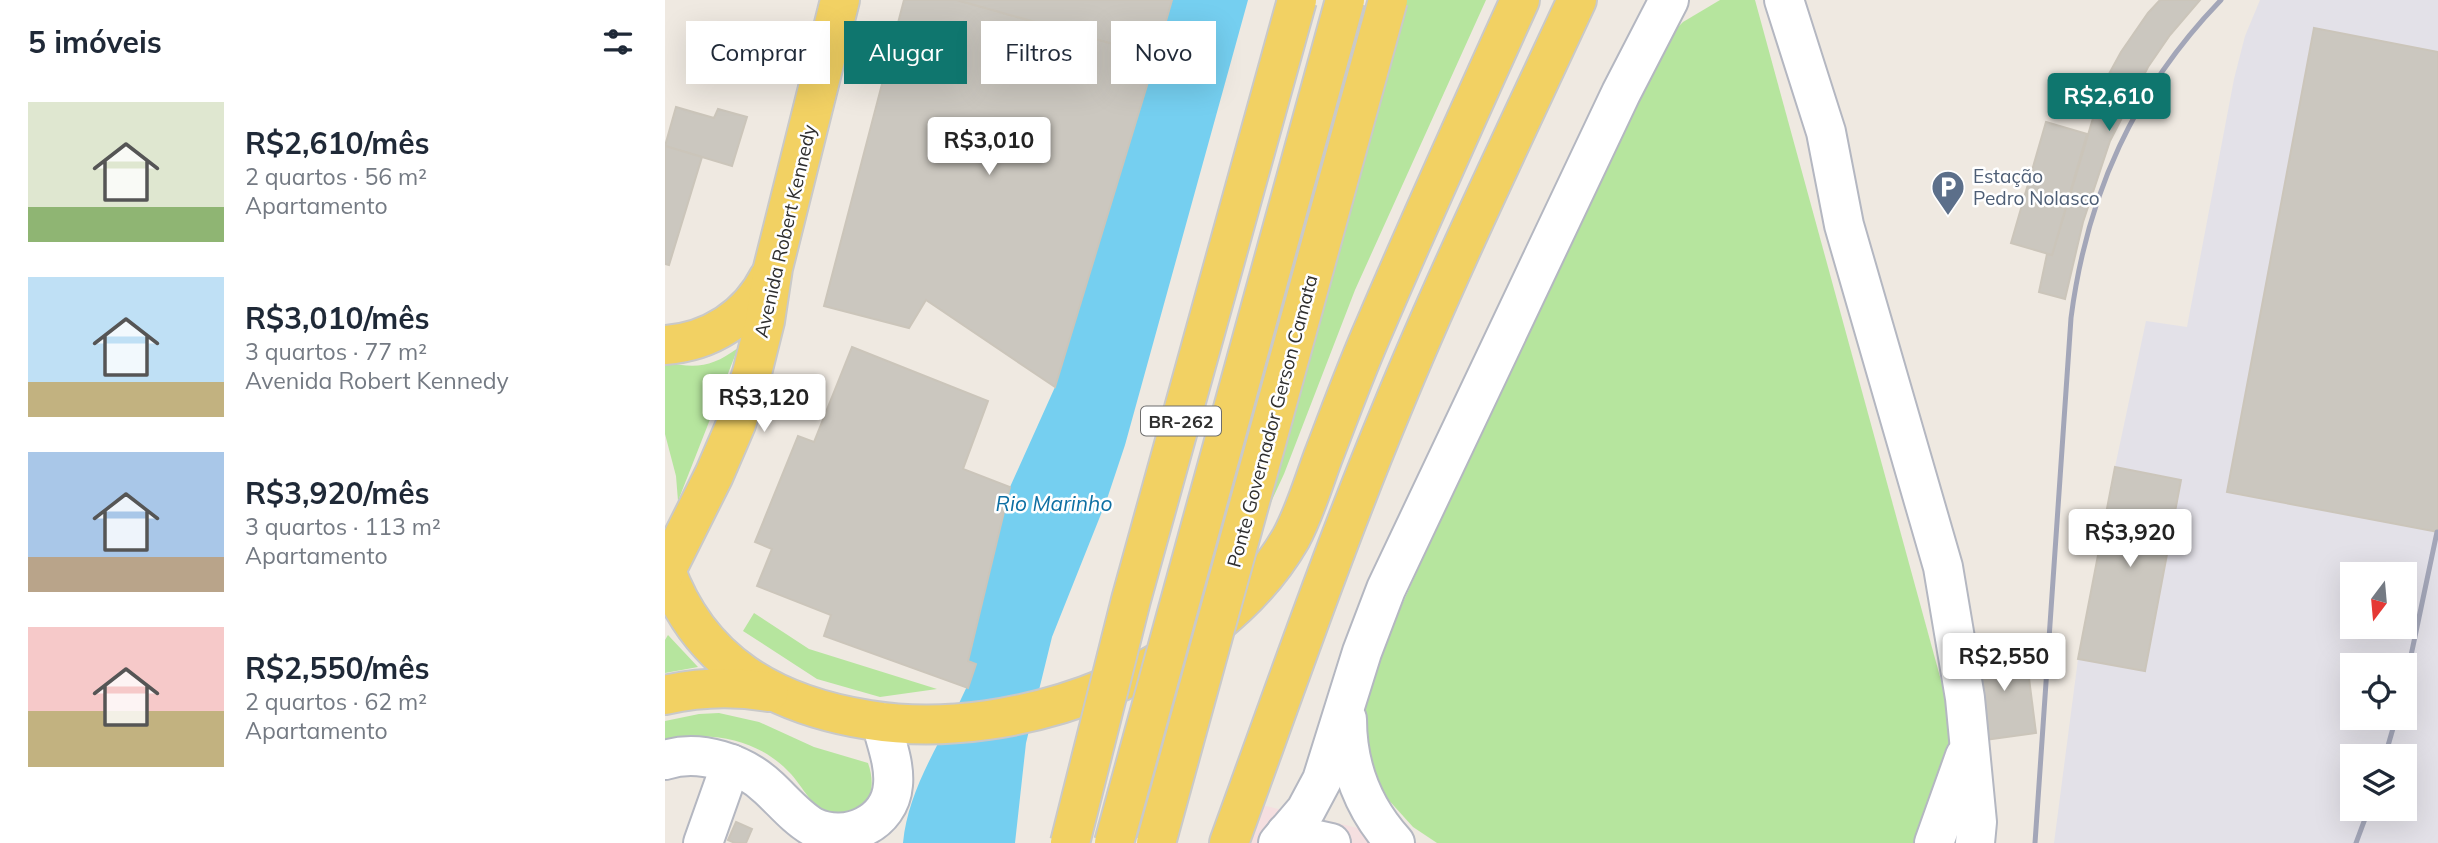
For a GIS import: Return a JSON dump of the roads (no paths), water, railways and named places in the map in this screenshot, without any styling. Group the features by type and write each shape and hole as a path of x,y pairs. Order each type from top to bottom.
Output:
{"main road":[{"name":"Avenida Robert Kennedy","path":"665,571 714,475 736,424 752,373 765,321 773,268 840,0"},
{"name":"BR-262","path":"1070,843 1131,600 1297,0"},
{"name":"Ponte Governador Gerson Camata","path":"1114,843 1346,0"},
{"name":"Ponte Governador Gerson Camata","path":"1156,843 1388,0"},
{"path":"665,571 678,600 696,626 718,653 745,676 774,693 809,707 881,722 967,723 1010,717 1055,706 1098,691 1181,649 1218,621 1252,590 1291,537 1306,508 1362,356 1520,0"},
{"path":"1229,843 1327,573 1391,410 1450,273 1577,0"},
{"path":"665,345 696,340 733,321 750,306 764,288 773,268"},
{"path":"665,695 717,687 774,693"}],"lane":[{"path":"1282,838 1306,810 1322,780 1362,652 1386,589 1621,93 1669,0"},
{"path":"1784,0 1826,132 1844,225 1943,567 1956,632 1969,744 1977,821 1975,843"},
{"path":"1347,700 1347,742 1358,786 1379,826 1395,843"},
{"path":"665,760 697,756 730,764 767,785 812,827 838,834 852,833 876,820 891,797 893,768 881,722"},
{"path":"1934,843 1969,744"},
{"path":"702,843 730,764"},
{"path":"1282,838 1331,843"}],"water":[{"name":"Rio Marinho","path":"1172,0 1248,0 1125,445 1107,499 1052,637 1026,743 1015,843 903,843 914,796 976,664 968,661 1010,487 1055,387 1147,84 1216,84 1216,21 1166,21"}],"railway":[{"path":"2035,843 2071,318 2078,272 2089,229 2119,146 2163,70 2190,34 2221,0"},
{"path":"2412,653 2437,532"},
{"path":"2388,744 2393,730"},
{"path":"2356,843 2364,821"}],"place":[{"name":"Estação Pedro Nolasco","path":"1948,217"}]}
